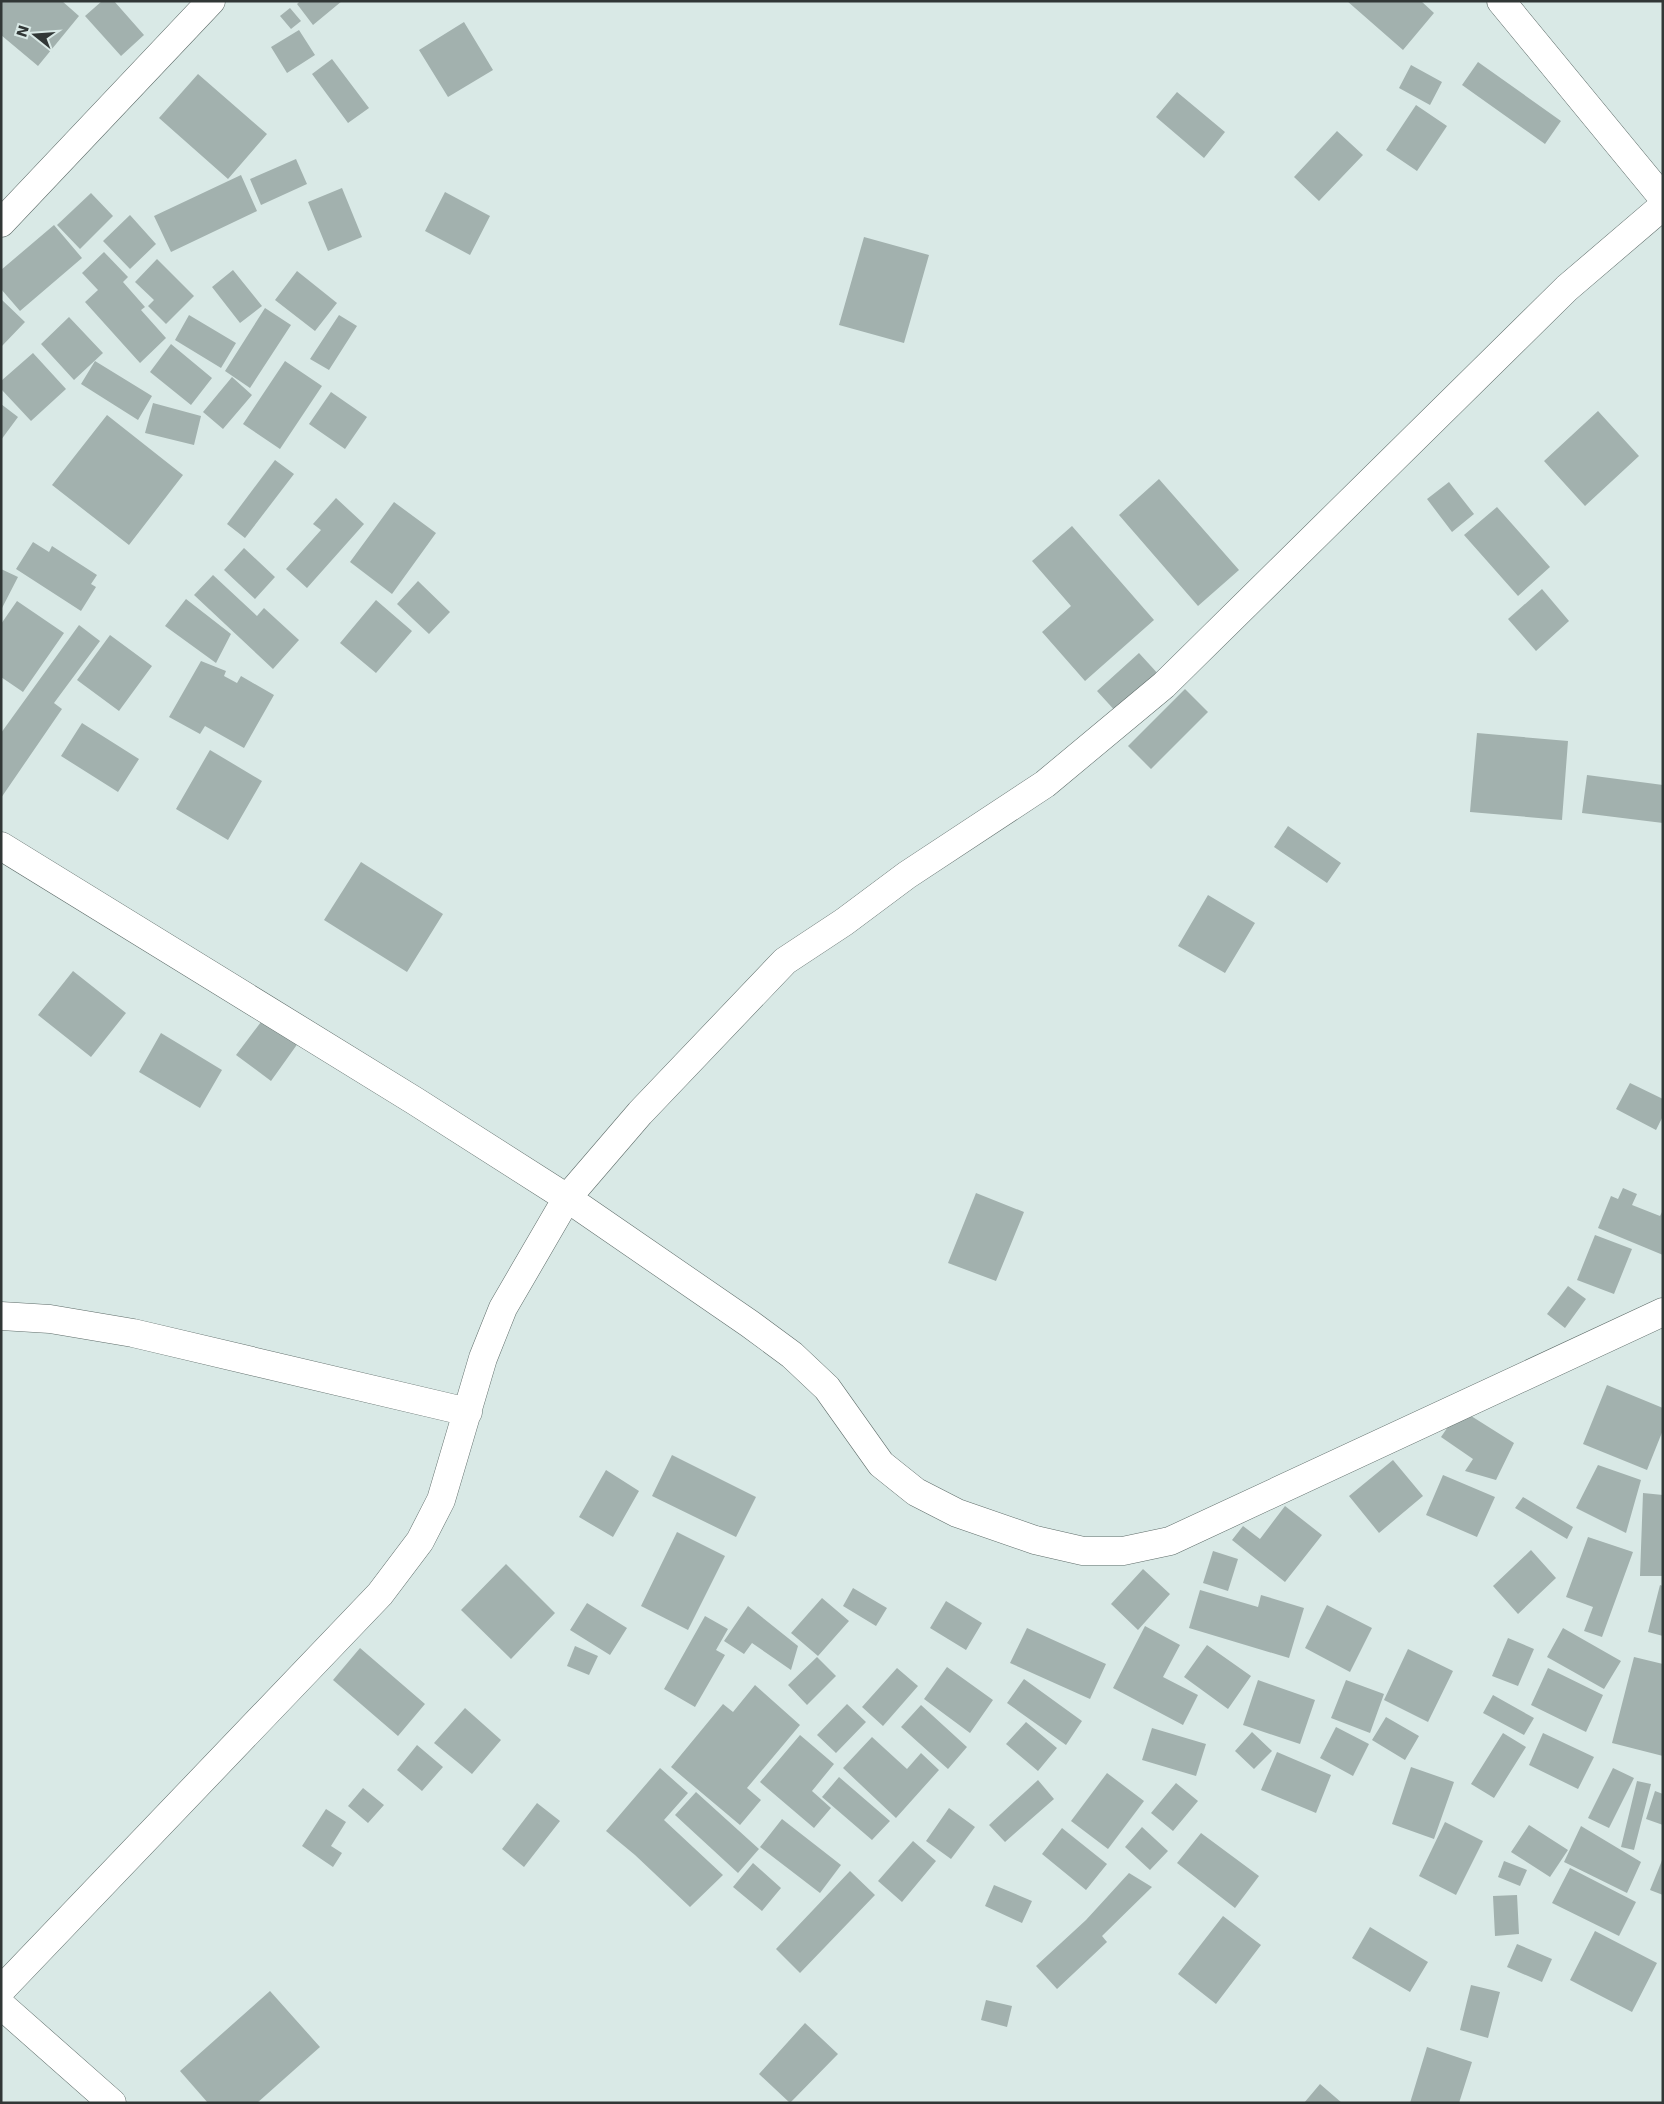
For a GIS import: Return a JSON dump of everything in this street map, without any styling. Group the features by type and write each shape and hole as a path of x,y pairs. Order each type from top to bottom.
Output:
{"street":[{"path":"1,223 211,1"},
{"path":"1501,1 1663,198"},
{"path":"1,1990 380,1594 420,1542 442,1500 483,1358 503,1308 567,1198 640,1113 786,961 844,922 907,875 1045,784 1164,685 1568,288 1663,206"},
{"path":"1,846 416,1101 567,1198 792,1355 827,1388 881,1464 916,1492 957,1514 1035,1540 1082,1550 1123,1551 1170,1540 1663,1312"},
{"path":"1,1316 50,1319 133,1333 468,1412"},
{"path":"1,2005 112,2103"}],"building":[{"path":"1,1 62,1 79,16 38,66 1,35"},
{"path":"102,1 114,1 144,35 121,56 85,16"},
{"path":"300,1 342,1 313,25 297,4"},
{"path":"1347,1 1421,1 1434,13 1403,50"},
{"path":"290,8 301,21 291,29 280,16"},
{"path":"464,22 493,70 448,97 419,50"},
{"path":"299,30 315,55 287,73 271,47"},
{"path":"332,59 369,108 348,123 312,74"},
{"path":"1478,62 1561,121 1545,144 1462,85"},
{"path":"1411,65 1442,82 1430,105 1399,88"},
{"path":"198,74 267,134 228,179 159,118"},
{"path":"1177,92 1225,132 1204,158 1156,117"},
{"path":"1416,105 1447,126 1417,171 1386,150"},
{"path":"1337,131 1363,155 1319,201 1294,177"},
{"path":"296,159 307,184 261,205 250,179"},
{"path":"241,175 257,211 171,252 154,216"},
{"path":"342,188 362,237 328,251 308,202"},
{"path":"445,192 490,216 470,255 425,231"},
{"path":"91,193 113,216 80,249 57,225"},
{"path":"130,215 156,244 130,269 103,241"},
{"path":"54,225 82,258 20,311 1,289 1,270"},
{"path":"864,237 929,255 904,343 839,325"},
{"path":"104,252 128,277 123,282 145,307 141,310 166,338 140,363 85,302 98,290 82,273"},
{"path":"157,259 194,296 166,324 148,306 154,300 135,282"},
{"path":"233,270 262,306 240,323 212,287"},
{"path":"297,271 337,303 315,331 275,300"},
{"path":"1,299 25,322 1,347"},
{"path":"265,308 291,325 250,388 225,371"},
{"path":"189,315 236,343 221,368 175,340"},
{"path":"339,315 357,326 329,370 310,359"},
{"path":"69,317 103,353 74,380 41,344"},
{"path":"171,344 212,378 191,405 150,372"},
{"path":"33,353 66,389 31,421 1,389 1,381"},
{"path":"95,361 152,396 138,420 81,384"},
{"path":"285,361 322,386 280,449 243,424"},
{"path":"232,377 252,395 223,429 203,412"},
{"path":"331,392 367,417 345,449 309,424"},
{"path":"153,403 201,416 194,445 145,433"},
{"path":"1,404 18,417 1,440"},
{"path":"1598,411 1639,456 1585,506 1544,461"},
{"path":"107,415 183,475 129,545 52,485"},
{"path":"275,460 294,474 245,538 227,524"},
{"path":"1159,479 1239,570 1198,606 1119,515"},
{"path":"1449,482 1474,514 1452,532 1427,499"},
{"path":"336,498 364,524 307,588 286,569 321,530 313,524"},
{"path":"394,502 436,533 392,594 350,562"},
{"path":"1497,507 1550,567 1518,596 1464,535"},
{"path":"1072,526 1154,620 1085,681 1042,632 1071,606 1032,561"},
{"path":"33,542 49,552 52,546 97,575 91,584 96,587 81,611 16,569"},
{"path":"244,548 275,577 255,599 224,570"},
{"path":"1,569 18,577 1,610"},
{"path":"213,575 257,616 264,608 299,640 273,669 194,595"},
{"path":"418,581 450,612 429,634 397,604"},
{"path":"1542,589 1569,621 1536,651 1508,619"},
{"path":"186,599 231,634 216,663 165,626"},
{"path":"376,600 412,631 376,673 340,643"},
{"path":"17,601 64,633 23,692 1,677 1,624"},
{"path":"79,625 100,641 54,703 62,709 1,798 1,733"},
{"path":"110,635 152,666 119,711 77,680"},
{"path":"1139,653 1160,676 1118,714 1097,691"},
{"path":"201,661 226,671 224,676 237,683 241,676 274,695 244,748 205,726 200,734 169,717"},
{"path":"1185,689 1208,712 1151,769 1128,746"},
{"path":"82,723 139,759 118,792 61,756"},
{"path":"1477,733 1568,741 1562,820 1470,812"},
{"path":"210,750 262,781 228,840 176,809"},
{"path":"1587,775 1663,785 1663,823 1582,813"},
{"path":"1288,826 1341,863 1327,883 1274,847"},
{"path":"361,862 443,914 407,972 324,920"},
{"path":"1208,895 1255,923 1225,973 1178,946"},
{"path":"73,971 126,1013 91,1057 38,1015"},
{"path":"267,1014 301,1039 271,1081 236,1055"},
{"path":"161,1033 222,1070 200,1108 139,1072"},
{"path":"1630,1083 1663,1099 1663,1116 1656,1130 1616,1109"},
{"path":"1623,1188 1637,1194 1632,1205 1660,1216 1663,1210 1663,1255 1598,1228 1611,1196 1618,1199"},
{"path":"976,1193 1024,1212 996,1281 948,1263"},
{"path":"1595,1235 1632,1249 1614,1294 1577,1280"},
{"path":"1568,1286 1586,1299 1565,1328 1547,1314"},
{"path":"1607,1385 1663,1408 1663,1430 1647,1470 1583,1444"},
{"path":"1460,1409 1514,1443 1496,1480 1465,1471 1473,1459 1441,1437"},
{"path":"672,1455 756,1497 736,1537 652,1496"},
{"path":"1393,1460 1423,1496 1379,1533 1349,1496"},
{"path":"1598,1465 1641,1480 1626,1533 1576,1508"},
{"path":"606,1470 639,1491 613,1537 579,1517"},
{"path":"1443,1475 1495,1497 1477,1537 1426,1515"},
{"path":"1643,1493 1663,1495 1663,1576 1640,1576"},
{"path":"1523,1497 1573,1527 1567,1539 1515,1508"},
{"path":"1285,1506 1322,1535 1285,1582 1232,1540 1243,1526 1260,1539"},
{"path":"677,1532 725,1556 688,1630 641,1606"},
{"path":"1588,1537 1633,1552 1602,1637 1584,1631 1593,1607 1566,1597"},
{"path":"1531,1550 1556,1578 1518,1614 1493,1586"},
{"path":"1213,1551 1238,1559 1228,1591 1203,1583"},
{"path":"506,1564 555,1613 511,1659 461,1610"},
{"path":"1143,1569 1170,1594 1138,1630 1111,1604"},
{"path":"1660,1585 1663,1586 1663,1636 1648,1632"},
{"path":"853,1588 887,1608 876,1626 843,1606"},
{"path":"1200,1590 1258,1607 1261,1595 1304,1608 1289,1658 1189,1628"},
{"path":"822,1598 849,1621 818,1656 791,1633"},
{"path":"946,1601 982,1623 966,1650 930,1628"},
{"path":"587,1603 627,1628 610,1655 570,1630"},
{"path":"1327,1605 1372,1628 1350,1672 1305,1648"},
{"path":"748,1606 798,1646 791,1670 752,1643 744,1654 724,1641"},
{"path":"705,1616 728,1629 716,1650 725,1655 695,1707 664,1689"},
{"path":"1145,1626 1180,1645 1163,1677 1198,1695 1183,1725 1113,1688"},
{"path":"1027,1628 1106,1664 1090,1699 1010,1663"},
{"path":"1563,1628 1621,1661 1604,1689 1547,1657"},
{"path":"1508,1638 1534,1649 1518,1686 1492,1676"},
{"path":"1207,1645 1251,1676 1228,1709 1184,1677"},
{"path":"575,1646 598,1656 589,1675 567,1666"},
{"path":"360,1648 425,1704 398,1736 333,1680"},
{"path":"1408,1649 1453,1671 1428,1722 1384,1700"},
{"path":"817,1657 836,1676 807,1705 788,1685"},
{"path":"1634,1657 1663,1664 1663,1756 1612,1743"},
{"path":"947,1667 993,1700 970,1733 924,1699"},
{"path":"897,1668 918,1686 883,1726 862,1707"},
{"path":"1548,1668 1603,1695 1586,1732 1531,1705"},
{"path":"1024,1679 1082,1721 1066,1745 1007,1703"},
{"path":"1258,1680 1315,1700 1300,1744 1243,1725"},
{"path":"1346,1680 1384,1694 1370,1733 1331,1718"},
{"path":"755,1685 800,1725 747,1788 761,1800 740,1825 671,1767 723,1704 733,1712"},
{"path":"1493,1695 1534,1718 1524,1735 1483,1713"},
{"path":"847,1704 866,1722 836,1753 817,1735"},
{"path":"921,1705 967,1747 948,1769 901,1727"},
{"path":"465,1708 501,1740 472,1774 434,1743"},
{"path":"1386,1717 1419,1736 1405,1760 1372,1740"},
{"path":"1026,1722 1057,1748 1038,1771 1006,1744"},
{"path":"1336,1727 1369,1744 1353,1776 1320,1758"},
{"path":"1152,1728 1206,1744 1196,1776 1142,1760"},
{"path":"1252,1732 1272,1751 1254,1769 1235,1751"},
{"path":"1503,1733 1526,1747 1494,1798 1471,1784"},
{"path":"1543,1733 1594,1757 1578,1789 1529,1765"},
{"path":"800,1735 834,1764 812,1791 831,1808 814,1828 760,1782"},
{"path":"872,1737 907,1769 921,1753 939,1770 896,1818 843,1768"},
{"path":"417,1745 443,1767 422,1791 397,1770"},
{"path":"1277,1752 1331,1775 1316,1813 1261,1790"},
{"path":"1411,1767 1454,1782 1434,1839 1392,1824"},
{"path":"660,1768 688,1793 664,1820 723,1875 690,1907 635,1855 606,1831"},
{"path":"1613,1768 1634,1778 1609,1828 1588,1818"},
{"path":"1107,1773 1144,1801 1108,1849 1071,1821"},
{"path":"839,1777 890,1821 872,1840 822,1797"},
{"path":"1038,1780 1054,1799 1005,1842 989,1825"},
{"path":"1637,1781 1651,1784 1634,1850 1621,1847"},
{"path":"1176,1783 1198,1801 1173,1831 1151,1813"},
{"path":"363,1788 384,1805 368,1823 348,1806"},
{"path":"1655,1791 1663,1794 1663,1825 1646,1819"},
{"path":"696,1792 759,1849 738,1873 675,1815"},
{"path":"537,1803 560,1821 524,1867 502,1849"},
{"path":"949,1808 975,1827 951,1859 926,1841"},
{"path":"326,1809 346,1822 331,1846 342,1853 333,1867 302,1846"},
{"path":"782,1819 841,1865 820,1893 760,1847"},
{"path":"1445,1822 1483,1841 1456,1895 1419,1876"},
{"path":"1529,1825 1568,1850 1550,1877 1511,1852"},
{"path":"1581,1826 1641,1862 1627,1893 1564,1862"},
{"path":"1142,1827 1168,1851 1150,1870 1125,1847"},
{"path":"1062,1828 1107,1864 1086,1890 1042,1854"},
{"path":"1201,1833 1259,1876 1235,1908 1177,1863"},
{"path":"913,1841 936,1861 902,1902 878,1881"},
{"path":"1663,1858 1663,1895 1650,1890"},
{"path":"1504,1861 1527,1870 1520,1886 1498,1877"},
{"path":"753,1863 781,1888 762,1911 733,1887"},
{"path":"1570,1868 1636,1902 1619,1936 1552,1903"},
{"path":"850,1871 875,1895 800,1973 776,1949"},
{"path":"1129,1873 1152,1887 1102,1936 1107,1942 1057,1989 1036,1966 1086,1920"},
{"path":"994,1885 1032,1901 1022,1923 985,1906"},
{"path":"1517,1895 1519,1934 1495,1936 1493,1896"},
{"path":"1223,1916 1261,1945 1216,2004 1178,1974"},
{"path":"1370,1927 1428,1962 1410,1992 1352,1958"},
{"path":"1595,1931 1657,1963 1632,2012 1570,1980"},
{"path":"1517,1944 1552,1959 1542,1982 1507,1967"},
{"path":"1471,1985 1500,1992 1488,2038 1460,2030"},
{"path":"270,1991 320,2047 257,2103 208,2103 180,2071"},
{"path":"986,2000 1012,2006 1007,2027 981,2020"},
{"path":"805,2023 838,2054 790,2103 759,2074"},
{"path":"1427,2047 1472,2062 1459,2103 1410,2103"},
{"path":"1320,2084 1342,2103 1304,2103"}]}
